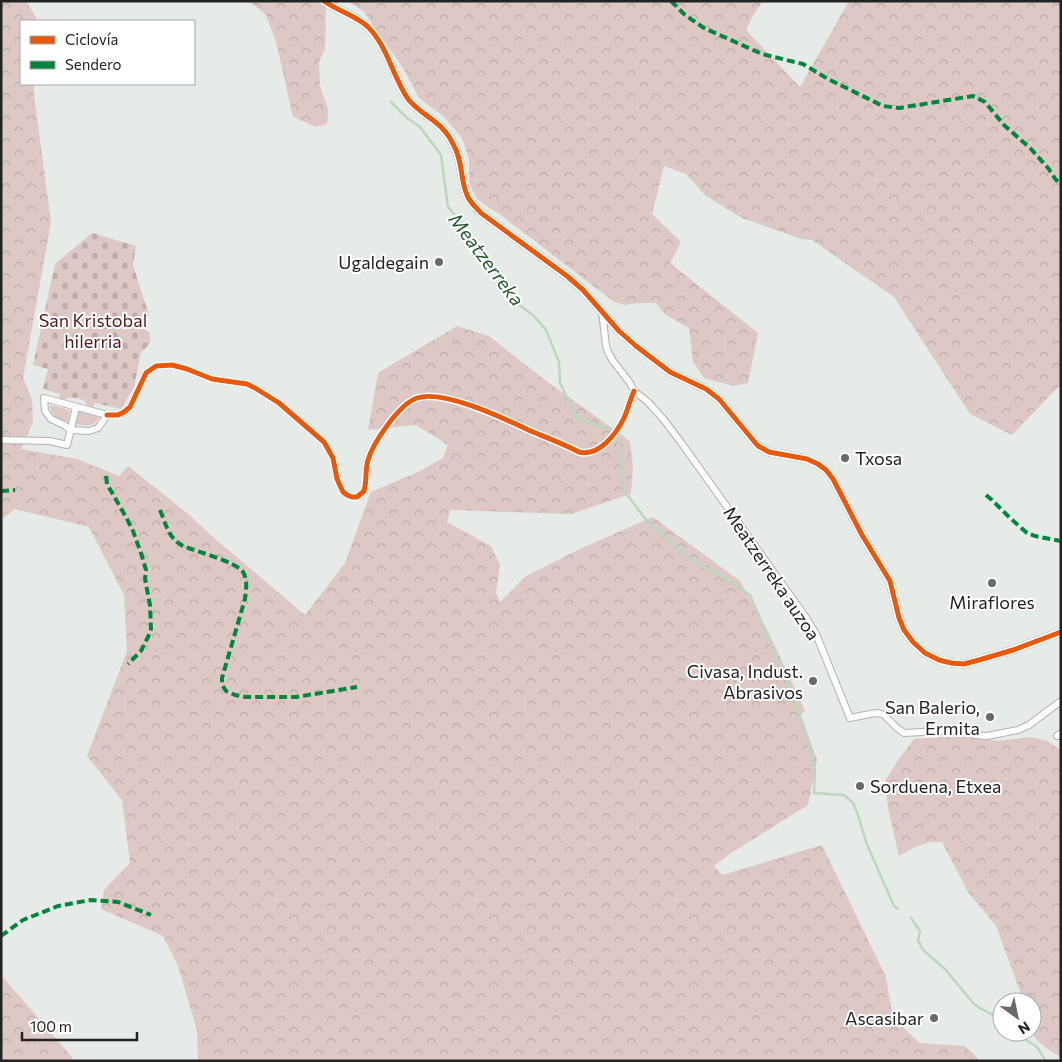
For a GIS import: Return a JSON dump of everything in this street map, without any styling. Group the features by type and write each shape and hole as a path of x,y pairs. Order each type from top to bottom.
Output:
{"street":[{"path":"324,1 356,18 376,36 409,100 418,110 436,122 454,145 459,157 467,195 472,204 481,213 568,276 619,331 670,372 706,389 719,399 758,446 769,452 807,459 826,470 833,479 862,535 890,581 899,618 904,630 925,653 939,660 964,664 1014,650 1061,632"},
{"name":"Meatzerreka auzoa","path":"602,311 605,340 613,361 634,391 648,402 671,429 805,616 816,634 850,718 878,713 884,715 904,733 966,728 974,735 987,736 1018,730 1029,725 1061,701"},
{"path":"107,415 98,428 89,431 71,430 51,419 45,411 44,398 107,415 118,415 130,406 146,373 156,366 172,365 212,379 246,384 279,403 324,442 333,458 339,485 347,495 357,497 364,491 368,460 383,432 400,410 410,401 427,397 472,406 579,452 588,453 601,447 614,432 624,418 634,391"},
{"path":"1,440 50,441 67,444 76,407"}],"green space":[{"path":"1,1 26,1 36,20 20,20 20,85 34,85 51,222 23,378 32,399 33,422 21,449 77,459 119,476 128,466 187,513 305,615 345,563 371,492 418,472 443,458 448,445 416,425 368,430 378,373 457,326 489,336 549,383 630,441 633,467 631,494 571,514 450,510 447,522 491,546 500,565 496,593 500,602 526,576 582,548 653,517 740,581 770,635 805,711 801,715 817,760 808,805 731,853 714,866 722,875 822,845 886,977 893,1018 920,1043 965,1046 980,1061 198,1061 197,1030 178,966 163,936 101,909 104,890 130,863 122,800 87,756 127,651 124,595 89,527 15,509 1,520"},
{"path":"249,1 318,1 326,8 325,49 319,62 320,86 328,109 327,124 316,127 293,117 276,42 266,15"},
{"path":"348,1 763,1 746,30 800,87 849,1 1061,1 1061,384 1012,435 970,414 894,297 812,240 801,239 742,218 706,196 686,174 664,166 652,214 681,242 670,263 758,333 748,383 733,386 704,378 693,362 689,328 664,314 656,303 624,305 613,301 502,216 478,200 470,186 469,159 462,138 443,116 419,98 405,71 364,12"},
{"name":"San Kristobal hilerria","path":"92,233 136,246 133,265 149,315 145,330 149,332 150,341 148,346 141,352 134,387 121,409 95,403 93,407 88,406 84,401 77,398 59,399 60,394 43,389 48,369 33,365 55,264"},
{"path":"50,405 70,410 68,422 53,414"},
{"path":"79,411 99,417 92,425 76,424"},
{"path":"957,736 998,741 1031,737 1047,741 1061,750 1061,1057 1039,1042 1042,1042 1042,992 1020,992 996,926 968,892 942,842 919,845 899,856 888,808 885,781 914,739"},
{"path":"1,975 72,1057 73,1061 1,1061"}],"waterway":[{"name":"Meatzerreka","path":"391,102 407,118 420,127 441,155 448,207 500,276 517,303 535,317 546,330 559,362 560,383 579,419 609,429"},
{"name":"Meatzerreka","path":"617,438 620,445 623,489 646,520 688,557 750,595 783,672 805,731 815,769 814,793 844,795 853,803 866,842 894,906 898,909"},
{"name":"Meatzerreka","path":"911,918 920,931 918,940 923,950 945,969 974,1004 992,1015"},
{"name":"Meatzerreka","path":"1029,1042 1037,1047 1046,1061"}],"marked path":[{"path":"671,1 685,15 704,28 762,54 803,64 828,79 883,106 899,108 973,96 985,102 1004,125 1031,149 1056,180 1061,182"},
{"path":"106,476 107,484 133,531 146,570 145,579 150,605 151,629 141,651 128,664"},
{"path":"1,491 15,490"},
{"path":"986,495 1027,533 1061,541"},
{"path":"160,510 168,530 178,543 233,564 245,575 245,599 222,678 222,685 226,691 246,697 296,697 357,687"},
{"path":"1,936 23,920 58,906 91,900 118,902 151,915"}],"cycle path":[{"path":"324,1 362,22 374,34 408,99 440,126 449,137 458,156 467,195 471,203 481,213 567,276 583,290 619,331 636,346 670,372 706,389 719,399 758,446 769,452 807,459 826,470 833,479 862,535 890,581 899,618 904,630 925,653 939,660 964,664 1013,650 1061,632"},
{"path":"107,415 118,415 130,407 146,373 156,366 172,365 212,379 247,384 279,403 324,442 333,458 337,479 343,492 352,497 357,497 364,491 368,460 381,434 402,408 417,398 429,396 443,398 475,407 579,452 586,453 600,448 612,437 624,418 634,391"}],"place":[{"name":"Ugaldegain","path":"439,262"},
{"name":"Txosa","path":"845,458"},
{"name":"Miraflores","path":"992,583"},
{"name":"Civasa, Indust. Abrasivos","path":"813,681"},
{"name":"San Balerio, Ermita","path":"990,717"},
{"name":"Sorduena, Etxea","path":"860,786"},
{"name":"Ascasibar","path":"934,1018"}]}
